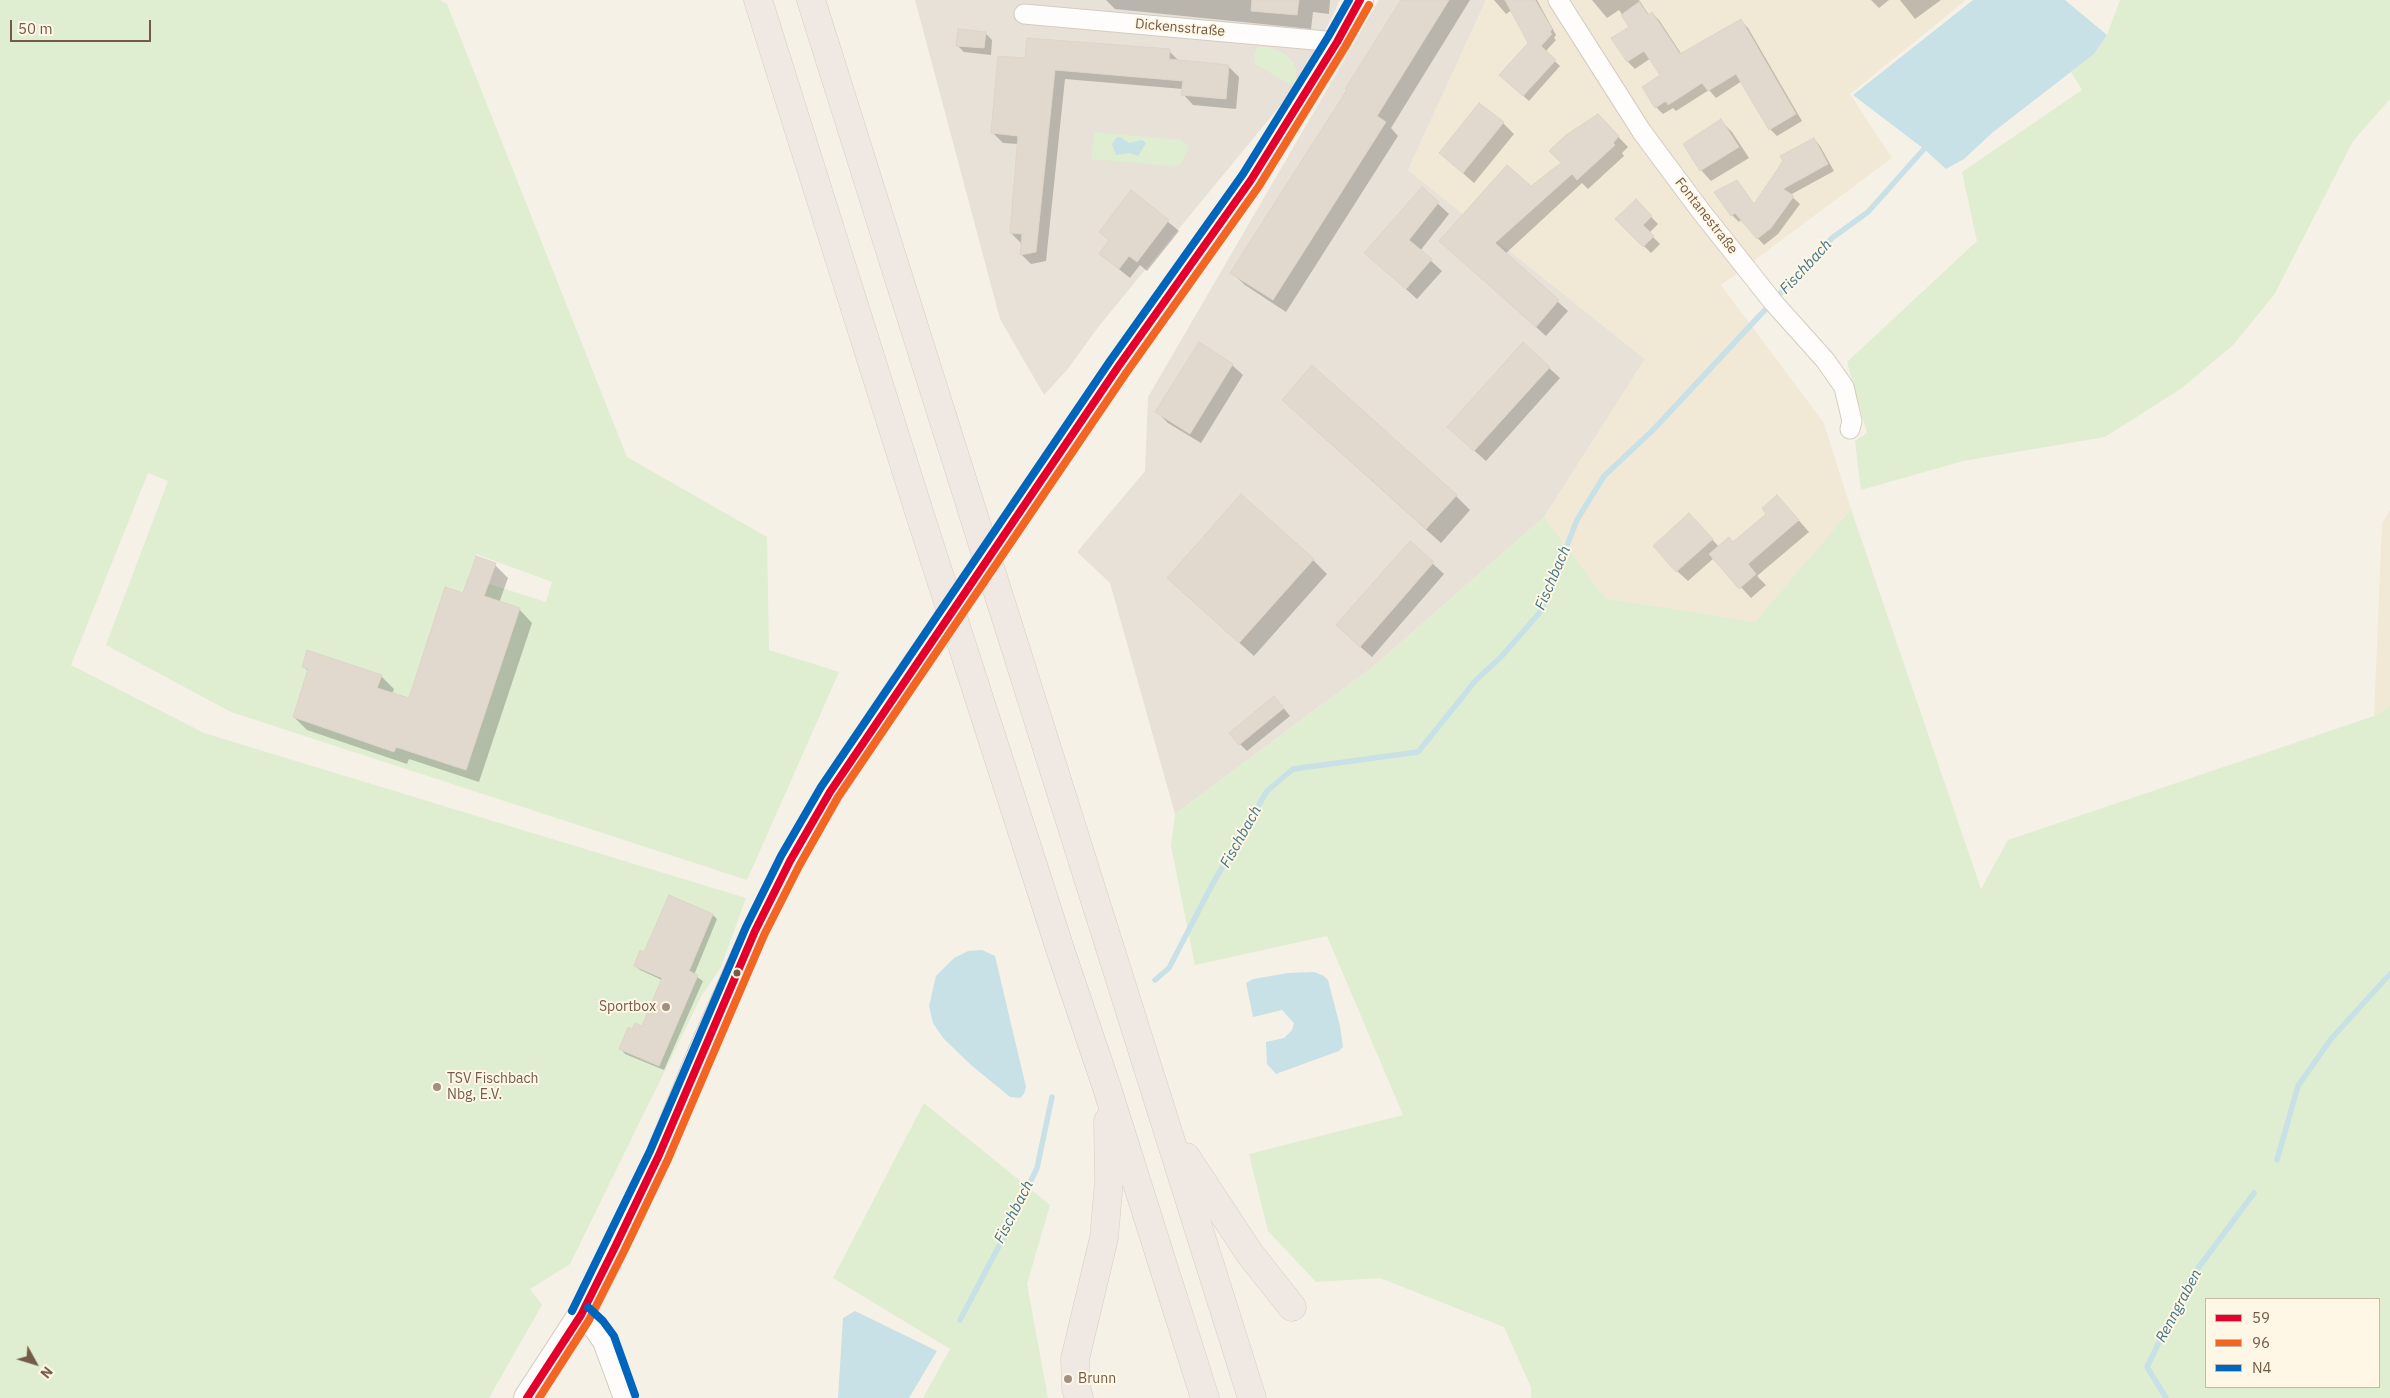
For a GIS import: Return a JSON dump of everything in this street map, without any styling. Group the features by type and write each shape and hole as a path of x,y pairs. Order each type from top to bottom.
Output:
{"highway":[{"path":"758,0 924,528 1060,952 1106,1085 1205,1398"},
{"path":"811,0 1252,1398"},
{"path":"1079,1398 1076,1388 1075,1359 1102,1248 1106,1219 1109,1146 1106,1085"},
{"path":"1166,1126 1250,1254 1292,1307"}],"main road":[{"path":"527,1398 581,1315 615,1247 659,1154 701,1053 755,932 790,861 830,792 1118,367 1251,180 1337,42 1360,0"}],"street":[{"name":"Fontanestraße","path":"1558,0 1642,132 1706,218 1773,302 1825,360 1844,387 1852,421 1850,429"},
{"name":"Dickensstraße","path":"1024,14 1337,42"},
{"path":"581,1315 596,1328 605,1341 626,1398"}],"shaded area":[{"path":"915,0 1340,0 1302,79 1099,326 1067,370 1044,395 1000,319"},
{"path":"1379,0 1486,0 1408,170 1645,359 1544,517 1374,666 1175,814 1110,583 1077,552 1145,471 1148,397"},
{"path":"1486,0 1966,0 1850,94 1892,158 1721,285 1824,423 1851,509 1755,622 1605,598 1544,517 1645,359 1408,170"},
{"path":"2390,510 2390,707 2374,716 2382,523"}],"green space":[{"path":"0,0 440,0 447,4 627,457 767,537 769,650 839,672 747,880 231,712 106,645 168,481 148,473 71,665 204,733 746,898 721,967 701,997 570,1264 530,1289 542,1305 489,1398 0,1398","holes":["476,554 552,582 546,602 468,577"]},
{"path":"2120,0 2390,0 2390,99 2353,141 2274,295 2233,345 2182,388 2105,437 1963,461 1861,490 1855,441 1867,433 1847,362 1977,241 1962,172 2082,90 2071,72 2094,54 2107,35"},
{"path":"1258,47 1270,47 1286,55 1293,62 1297,82 1289,84 1255,64 1254,54"},
{"path":"1094,132 1181,140 1187,146 1187,152 1180,165 1172,166 1092,159"},
{"path":"1851,509 1981,889 2008,840 2374,716 2390,707 2390,1398 1531,1398 1531,1387 1504,1327 1380,1278 1316,1282 1268,1231 1249,1154 1403,1115 1327,936 1195,965 1171,846 1175,814 1374,666 1544,517 1605,598 1755,622"},
{"path":"924,1103 1050,1205 1027,1284 1048,1398 923,1398 950,1349 833,1278"}],"water":[{"path":"1973,0 2065,0 2107,35 2094,54 1992,133 1964,159 1946,169 1924,149 1853,95"},
{"path":"1120,137 1129,143 1142,140 1146,143 1138,156 1130,153 1116,155 1112,144 1116,138"},
{"path":"982,950 995,956 1026,1087 1024,1094 1020,1098 1010,1097 971,1065 943,1038 933,1023 929,1006 936,976 954,958 968,951"},
{"path":"1314,972 1328,980 1340,1026 1343,1047 1339,1051 1276,1074 1267,1064 1266,1042 1284,1038 1292,1030 1294,1023 1282,1010 1253,1017 1246,983 1253,979 1288,973"},
{"path":"855,1311 937,1351 909,1398 838,1398 843,1318"}],"building":[{"path":"1252,0 1299,0 1297,15 1251,11"},
{"path":"1401,0 1449,0 1377,116 1386,122 1273,300 1230,273 1347,90 1345,89"},
{"path":"1505,0 1535,0 1552,29 1550,32 1552,34 1541,46 1556,60 1523,96 1499,75 1528,43"},
{"path":"1639,2 1648,15 1652,12 1680,54 1741,19 1796,114 1769,130 1736,74 1708,91 1702,83 1668,105 1666,101 1655,108 1642,87 1660,75 1644,51 1627,62 1611,38 1629,27 1621,15"},
{"path":"958,29 986,32 984,48 956,46"},
{"path":"1027,38 1170,49 1169,59 1229,65 1226,99 1181,95 1183,81 1055,70 1036,252 1020,255 1022,234 1010,233 1018,136 991,133 998,56 1025,58"},
{"path":"1479,103 1504,122 1463,173 1439,153"},
{"path":"1598,114 1619,136 1613,143 1615,145 1577,180 1572,174 1495,243 1559,300 1536,327 1439,241 1507,165 1531,186 1561,163 1549,151 1566,135"},
{"path":"1721,119 1739,147 1700,171 1683,144"},
{"path":"1814,138 1828,164 1783,189 1794,196 1771,228 1757,239 1735,213 1731,216 1714,192 1737,180 1754,204 1783,161 1780,156"},
{"path":"1422,187 1439,202 1409,240 1432,259 1406,289 1364,253"},
{"path":"1131,190 1169,220 1137,262 1129,256 1119,269 1099,254 1109,240 1099,232"},
{"path":"1636,199 1652,216 1643,225 1654,236 1643,247 1615,219"},
{"path":"1199,342 1233,364 1190,434 1155,412"},
{"path":"1523,342 1550,367 1474,451 1447,427"},
{"path":"1312,365 1457,495 1426,529 1282,400"},
{"path":"1241,494 1314,559 1239,643 1167,578"},
{"path":"1777,495 1799,520 1748,564 1756,574 1739,589 1709,554 1729,537 1733,542 1766,514 1762,508"},
{"path":"1689,513 1713,539 1676,572 1653,546"},
{"path":"1410,541 1434,562 1360,647 1336,625"},
{"path":"476,556 496,563 484,596 520,608 466,770 396,747 394,752 293,717 308,669 302,667 307,650 382,675 377,688 409,698 445,587 463,593"},
{"path":"1274,696 1284,708 1239,745 1229,733"},
{"path":"669,895 713,914 689,971 698,975 659,1066 619,1049 628,1027 632,1029 635,1023 642,1026 662,978 634,966 640,950 644,952"}],"waterway":[{"name":"Fischbach","path":"1155,980 1169,968 1213,883 1267,791 1293,769 1418,752 1476,680 1501,657 1541,611 1577,520 1604,476 1653,430 1832,238 1868,212 1924,149"},
{"name":"Renngraben","path":"2277,1160 2298,1086 2331,1039 2390,974"},
{"name":"Fischbach","path":"960,1320 1008,1229 1037,1168 1052,1097"},
{"name":"Renngraben","path":"2166,1398 2147,1367 2190,1279 2254,1193"}],"transit line":[{"name":"N4","path":"572,1311 650,1151 746,927 781,856 821,787 1110,361 1243,174 1349,0"},
{"name":"59","path":"527,1398 581,1315 659,1155 755,931 790,861 830,792 1118,367 1251,180 1337,42 1360,0"},
{"name":"96","path":"539,1398 589,1320 624,1251 668,1159 764,935 799,866 838,797 1126,373 1259,186 1369,5"},
{"name":"N4","path":"588,1307 603,1321 614,1336 635,1395"}],"place":[{"name":"Sportbox","path":"666,1007"},
{"name":"TSV Fischbach Nbg, E.V.","path":"437,1087"},
{"name":"Brunn","path":"1068,1379"}]}
